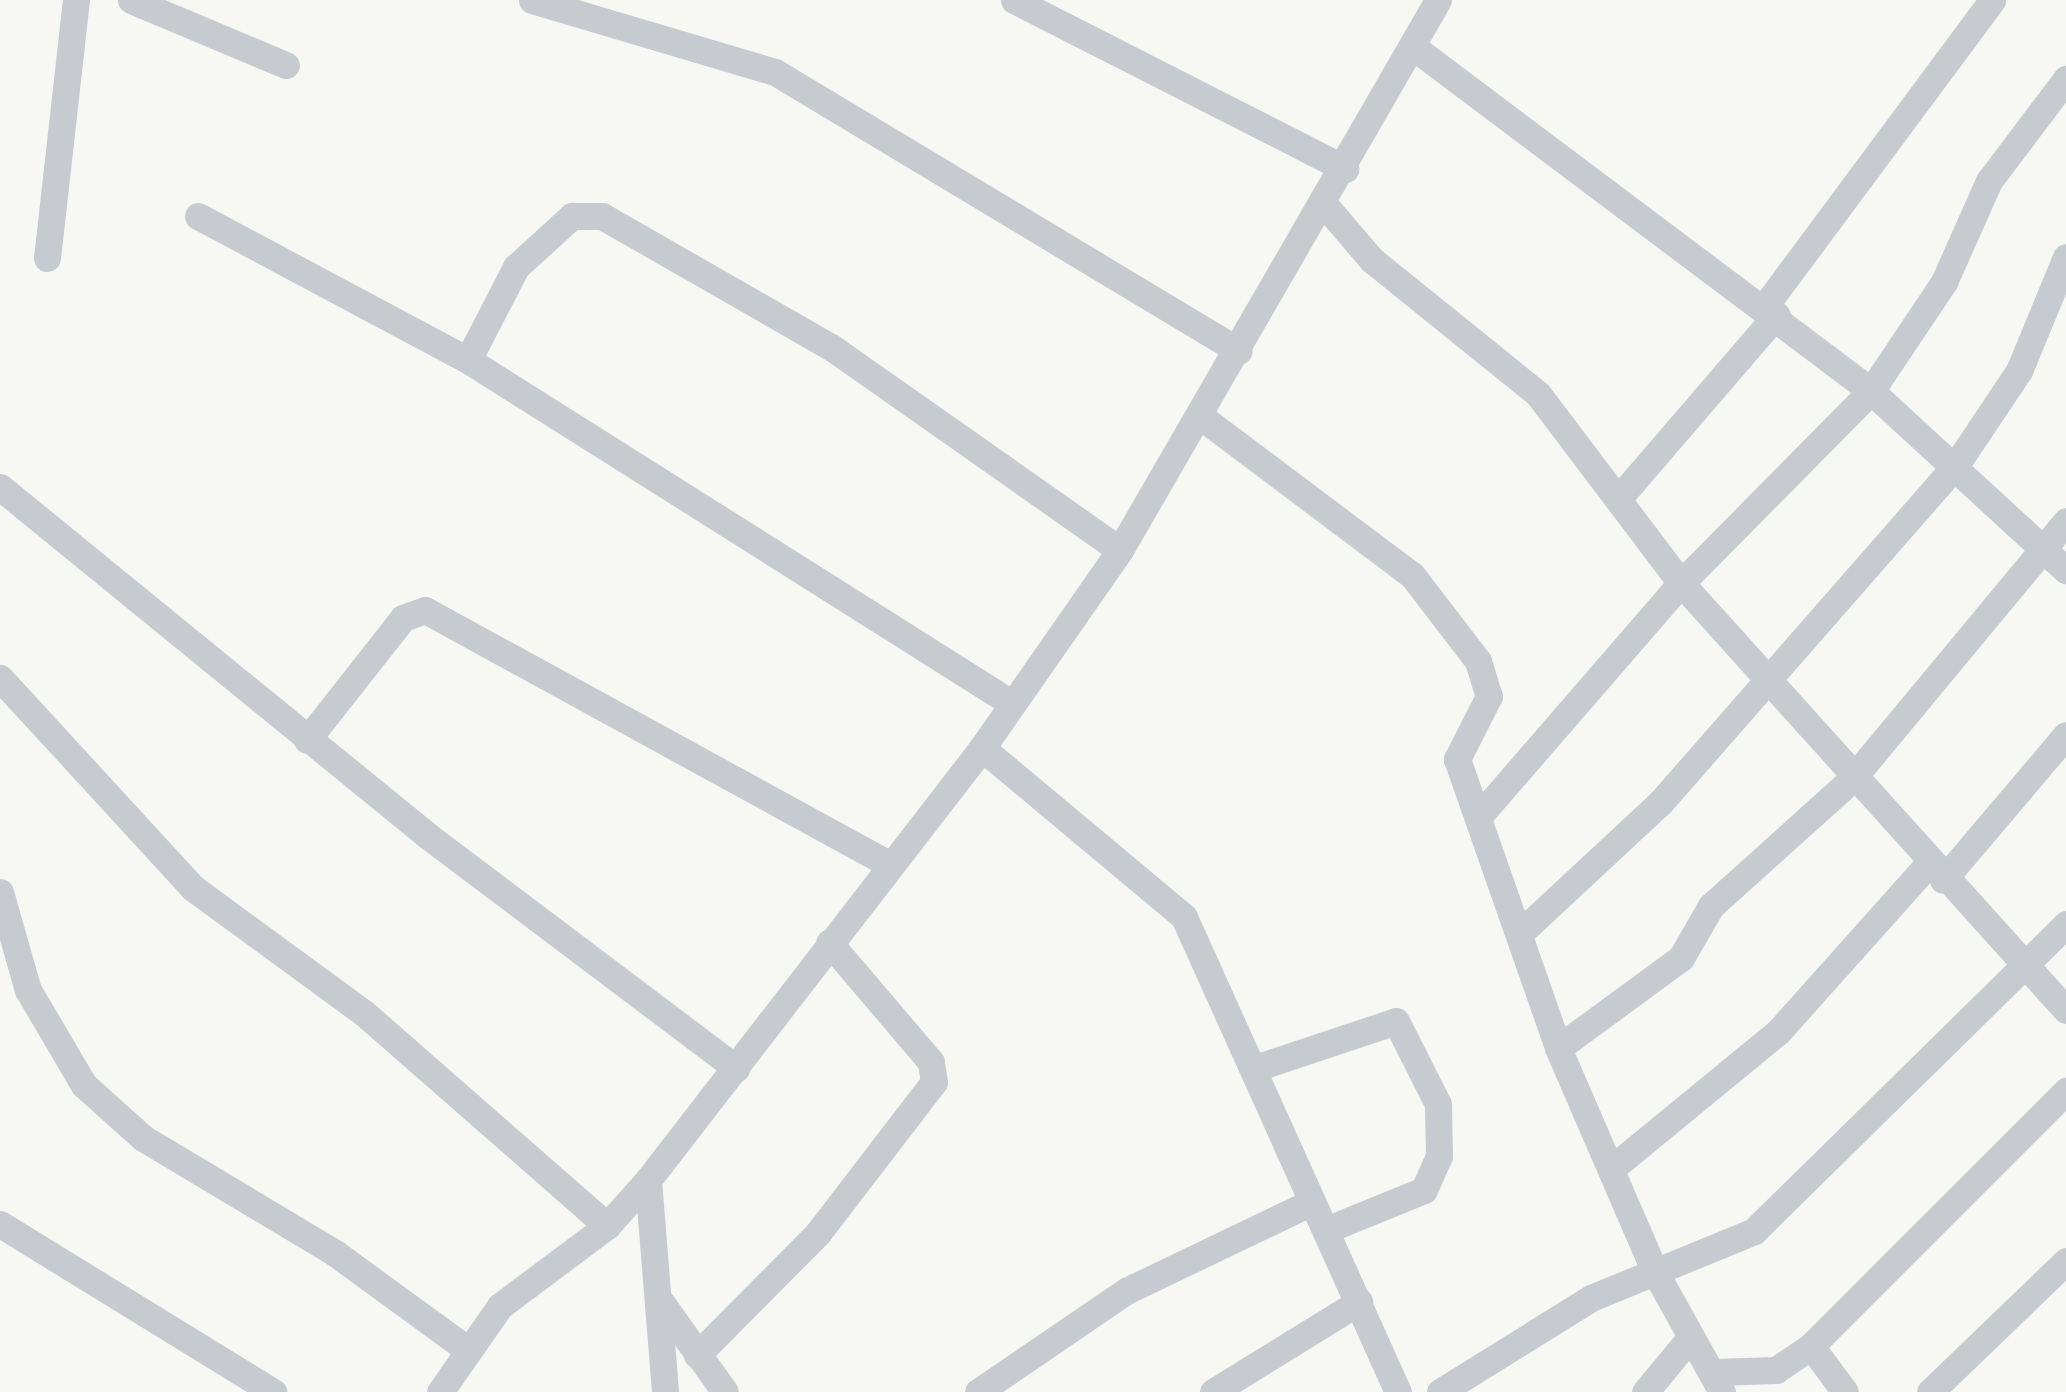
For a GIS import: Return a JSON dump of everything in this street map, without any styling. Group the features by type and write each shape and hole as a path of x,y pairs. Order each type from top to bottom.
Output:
{"street":[{"path":"47,258 76,0"},
{"path":"131,0 286,65"},
{"path":"532,0 775,73 1239,351"},
{"path":"1013,0 1345,169"},
{"path":"440,1392 464,1347 500,1306 607,1226 648,1180 887,862 982,748 1120,550 1416,49 1438,0"},
{"path":"1618,499 1770,311 1992,0"},
{"path":"1416,49 1871,391 2066,570"},
{"path":"1480,815 1681,583 1871,391 1944,282 1989,181 2066,79"},
{"path":"1324,204 1372,260 1508,361 1681,583 1852,779 2066,1010"},
{"path":"198,216 468,360 1013,704"},
{"path":"468,360 516,267 572,216 602,216 831,347 1120,550"},
{"path":"1520,933 1600,866 1956,465 2019,371 2066,257"},
{"path":"1200,416 1412,575 1466,639 1488,684 1457,760 1558,1048 1654,1270 1689,1339 1718,1382 1776,1370 1811,1346 2066,1091"},
{"path":"0,487 307,740 736,1068"},
{"path":"1558,1048 1681,958 1711,906 1852,779 2066,520"},
{"path":"307,740 403,618 424,610 887,862"},
{"path":"0,678 194,888 364,1013 607,1226"},
{"path":"1611,1169 1778,1032 2066,735"},
{"path":"982,748 1184,917 1258,1066 1312,1202 1398,1392"},
{"path":"0,892 28,990 84,1085 143,1138 335,1253 464,1347"},
{"path":"1439,1392 1654,1270 1754,1231 2027,969 2066,924"},
{"path":"697,1355 818,1233 934,1082 931,1062 829,942"},
{"path":"0,998 28,990"},
{"path":"1258,1066 1396,1021 1438,1104 1438,1156 1424,1190 1325,1230"},
{"path":"648,1180 665,1392"},
{"path":"979,1392 1126,1291 1312,1202"},
{"path":"0,1224 273,1392"},
{"path":"1930,1392 2066,1261"},
{"path":"659,1299 724,1392"},
{"path":"1213,1392 1359,1302"},
{"path":"1645,1392 1689,1339"},
{"path":"1811,1346 1845,1392"}]}
